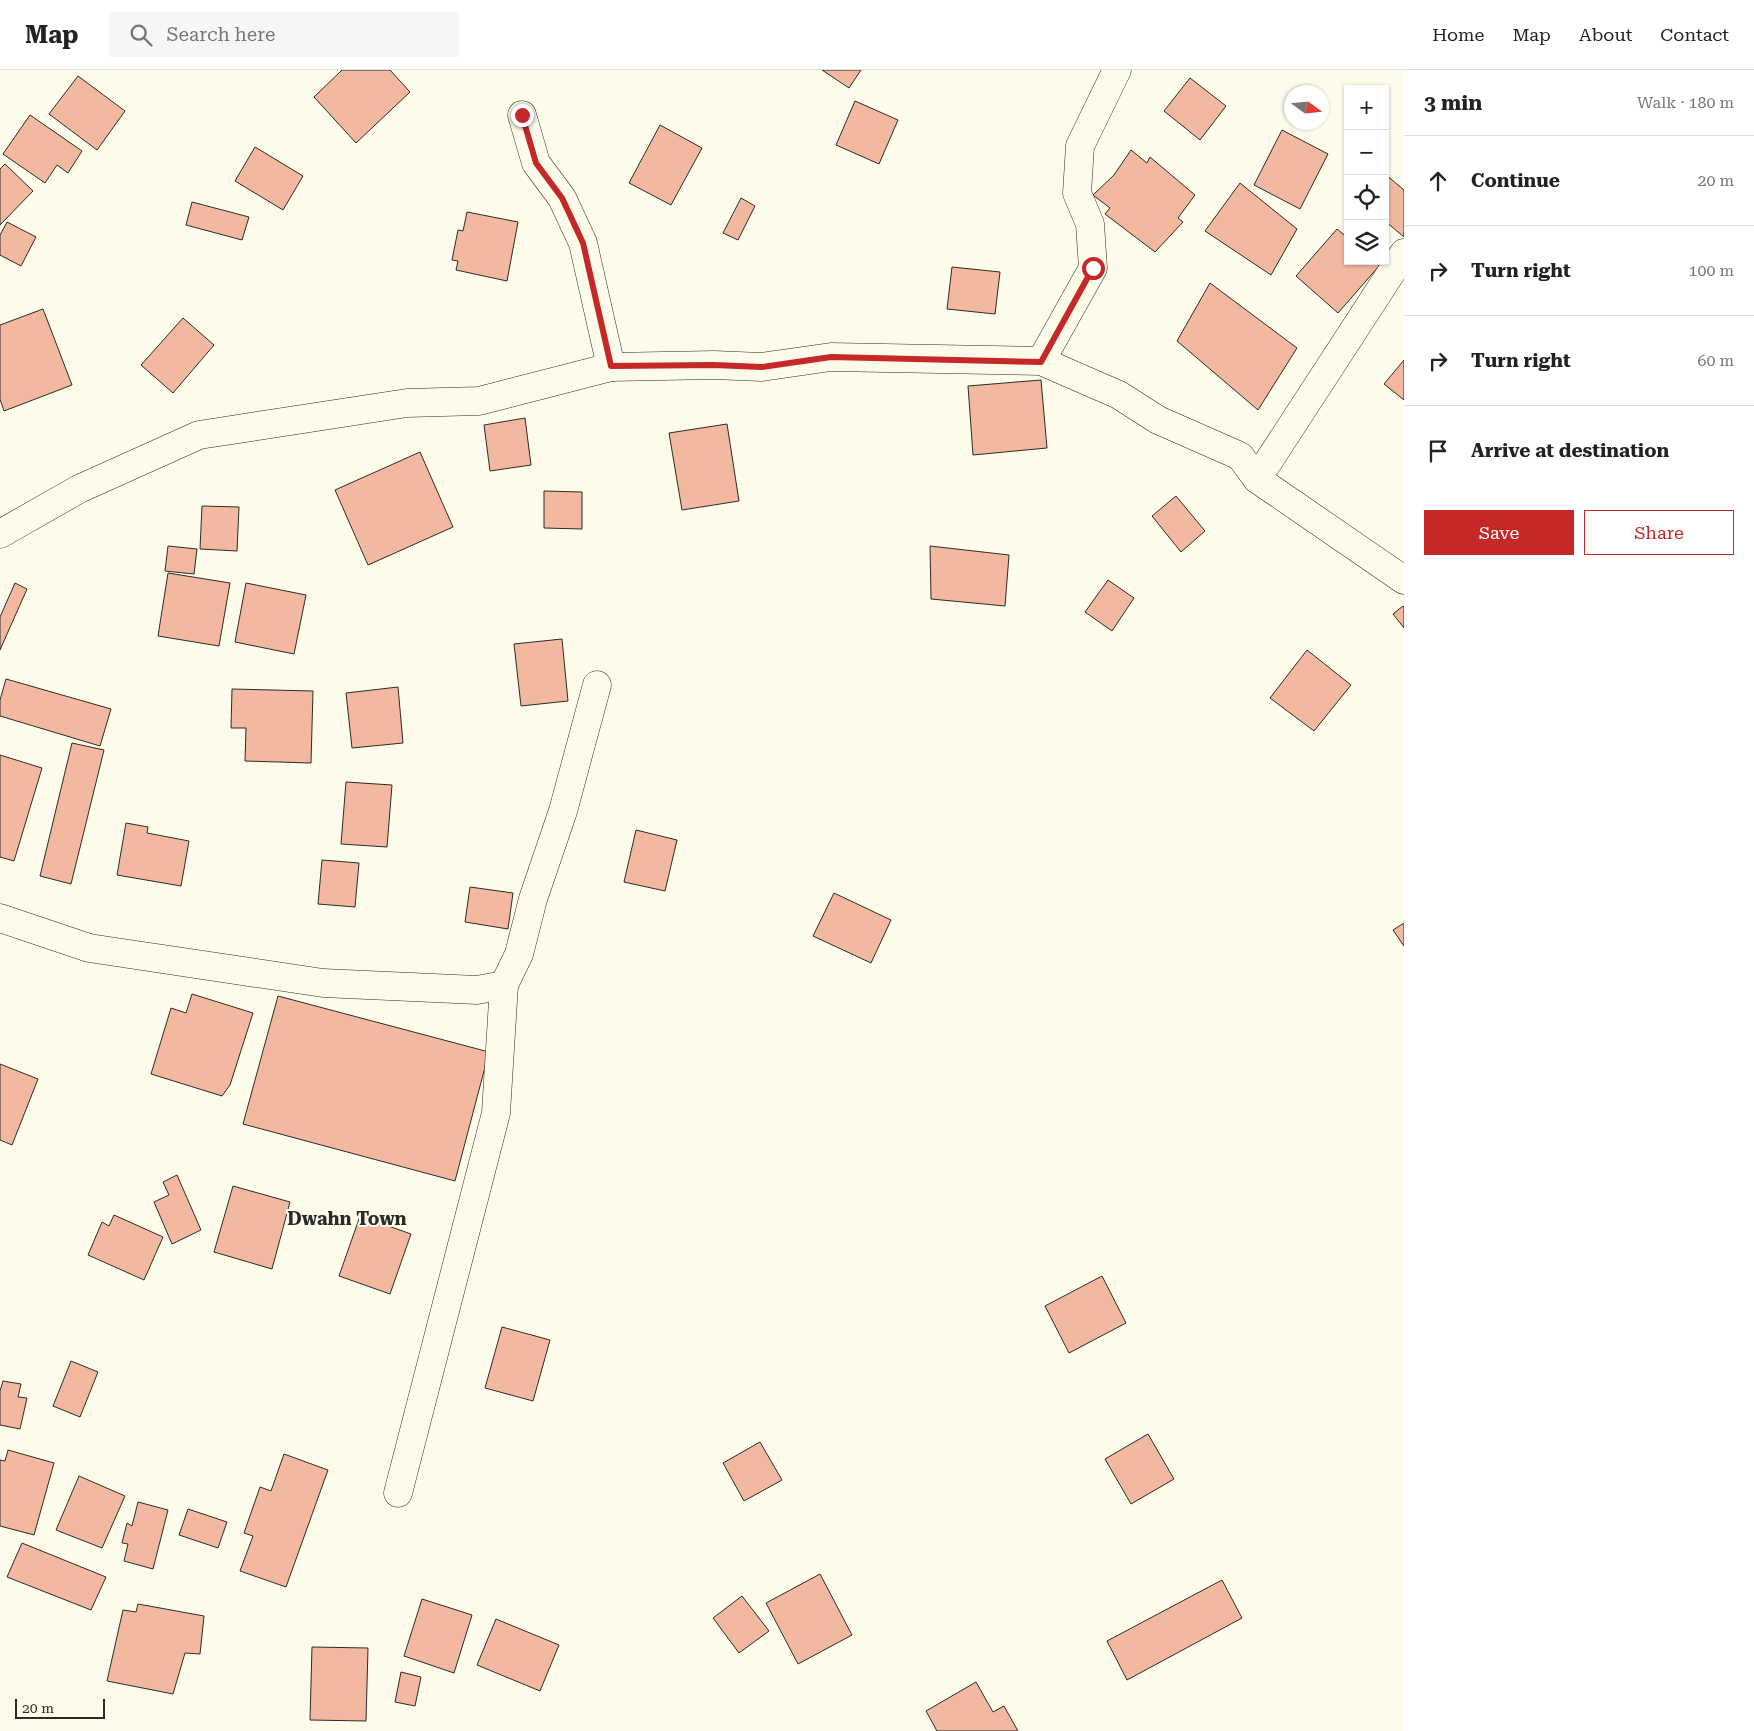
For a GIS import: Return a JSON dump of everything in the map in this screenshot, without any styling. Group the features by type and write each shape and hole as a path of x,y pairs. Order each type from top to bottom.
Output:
{"street":[{"path":"1041,362 1093,268 1090,224 1077,193 1080,146 1117,70"},
{"path":"522,115 536,163 562,198 583,243 611,366"},
{"path":"1257,479 1404,253"},
{"path":"0,534 79,489 199,435 407,403 479,400 611,366 714,365 762,367 831,357 1041,362 1119,395 1158,420 1240,456 1257,479 1404,580"},
{"path":"398,1493 496,1113 504,985 518,954 533,899 563,811 597,684"},
{"path":"0,918 89,948 323,983 477,990 504,985"}],"building":[{"path":"342,70 390,70 410,92 356,143 314,97"},
{"path":"822,70 861,70 849,88"},
{"path":"78,76 125,111 97,150 49,114"},
{"path":"1190,78 1226,106 1200,140 1164,111"},
{"path":"855,101 898,120 879,164 836,145"},
{"path":"30,115 82,151 68,173 57,165 45,183 3,154"},
{"path":"660,125 702,148 671,205 629,183"},
{"path":"1282,130 1328,154 1300,209 1254,185"},
{"path":"255,147 303,176 283,210 235,181"},
{"path":"1131,150 1147,163 1150,157 1195,195 1178,218 1183,222 1155,252 1105,214 1110,208 1093,195 1114,175"},
{"path":"5,164 33,191 0,225 0,169"},
{"path":"1389,177 1404,190 1404,237 1389,224"},
{"path":"1240,183 1297,229 1271,275 1205,231"},
{"path":"741,198 755,206 738,240 723,233"},
{"path":"192,202 249,217 242,240 186,225"},
{"path":"467,212 518,222 507,281 456,270 458,261 452,260 458,230 463,231"},
{"path":"7,222 36,237 21,266 0,255 0,235"},
{"path":"1337,229 1344,235 1344,265 1379,266 1338,313 1296,276"},
{"path":"952,267 1000,272 995,314 947,309"},
{"path":"1210,283 1297,348 1258,410 1177,341"},
{"path":"43,309 72,385 4,411 0,399 0,325"},
{"path":"183,318 214,345 173,393 141,365"},
{"path":"1404,360 1404,400 1384,384"},
{"path":"1041,380 1047,448 973,455 968,386"},
{"path":"525,418 531,465 490,471 484,425"},
{"path":"727,424 739,501 682,510 669,433"},
{"path":"420,452 453,527 368,565 335,490"},
{"path":"544,491 582,492 582,529 544,528"},
{"path":"1176,496 1205,531 1181,552 1152,516"},
{"path":"202,506 239,507 237,551 200,549"},
{"path":"168,546 197,549 194,574 165,571"},
{"path":"930,546 1009,555 1005,606 931,599"},
{"path":"168,573 230,583 219,646 158,636"},
{"path":"1108,580 1134,598 1112,631 1085,612"},
{"path":"15,583 27,589 0,650 0,617"},
{"path":"246,583 306,595 294,654 235,642"},
{"path":"1404,607 1404,628 1393,614"},
{"path":"562,639 568,701 521,706 514,644"},
{"path":"1307,650 1351,685 1314,731 1270,698"},
{"path":"6,679 111,709 100,746 0,716 0,700"},
{"path":"398,687 403,743 352,748 346,693"},
{"path":"232,689 313,691 311,763 245,761 246,728 231,728"},
{"path":"72,743 104,750 71,884 40,876"},
{"path":"0,755 42,768 14,861 0,857"},
{"path":"346,782 392,785 387,847 341,844"},
{"path":"126,823 148,827 147,833 189,841 181,886 117,875"},
{"path":"636,830 677,840 665,891 624,882"},
{"path":"322,860 359,863 355,907 318,904"},
{"path":"470,887 513,893 508,929 465,922"},
{"path":"834,893 891,920 871,963 813,936"},
{"path":"1404,923 1404,946 1393,930"},
{"path":"192,994 253,1013 230,1085 222,1096 151,1074 171,1008 186,1013"},
{"path":"278,996 489,1052 455,1181 243,1124"},
{"path":"0,1064 38,1079 12,1145 0,1140"},
{"path":"177,1175 201,1230 172,1244 154,1202 169,1195 163,1182"},
{"path":"233,1186 290,1202 272,1269 214,1252"},
{"path":"114,1215 163,1237 144,1280 88,1255 102,1222 109,1226"},
{"path":"360,1216 411,1234 390,1294 339,1276"},
{"path":"1102,1276 1126,1323 1069,1353 1045,1306"},
{"path":"502,1327 550,1340 533,1401 485,1388"},
{"path":"71,1361 98,1372 80,1417 53,1406"},
{"path":"3,1381 21,1384 18,1397 27,1398 20,1429 0,1425 0,1391"},
{"path":"1148,1434 1174,1479 1131,1504 1105,1459"},
{"path":"760,1442 782,1480 744,1501 723,1463"},
{"path":"8,1450 54,1463 34,1535 0,1526 0,1460 5,1461"},
{"path":"284,1454 328,1470 286,1587 240,1571 253,1536 244,1533 260,1487 271,1491"},
{"path":"79,1476 125,1496 102,1548 56,1530"},
{"path":"138,1502 168,1510 153,1569 124,1561 128,1544 122,1543 127,1523 132,1526"},
{"path":"188,1509 227,1522 218,1548 179,1535"},
{"path":"22,1543 106,1577 91,1610 7,1577"},
{"path":"820,1574 852,1635 798,1664 766,1603"},
{"path":"1222,1580 1242,1618 1127,1680 1107,1641"},
{"path":"742,1596 769,1631 739,1653 713,1618"},
{"path":"422,1599 472,1615 454,1673 404,1656"},
{"path":"138,1604 204,1616 200,1654 185,1653 173,1694 107,1681 123,1610 136,1612"},
{"path":"496,1619 559,1645 540,1691 477,1665"},
{"path":"312,1647 368,1648 366,1721 310,1720"},
{"path":"401,1672 421,1677 415,1706 395,1702"},
{"path":"976,1682 993,1712 1004,1706 1018,1731 937,1731 926,1711"}],"district":[{"name":"Dwahn Town","path":"347,1218"}],"route":[{"path":"522,115 536,163 562,198 583,243 611,366 714,365 762,367 831,357 1041,362 1093,268"}]}
